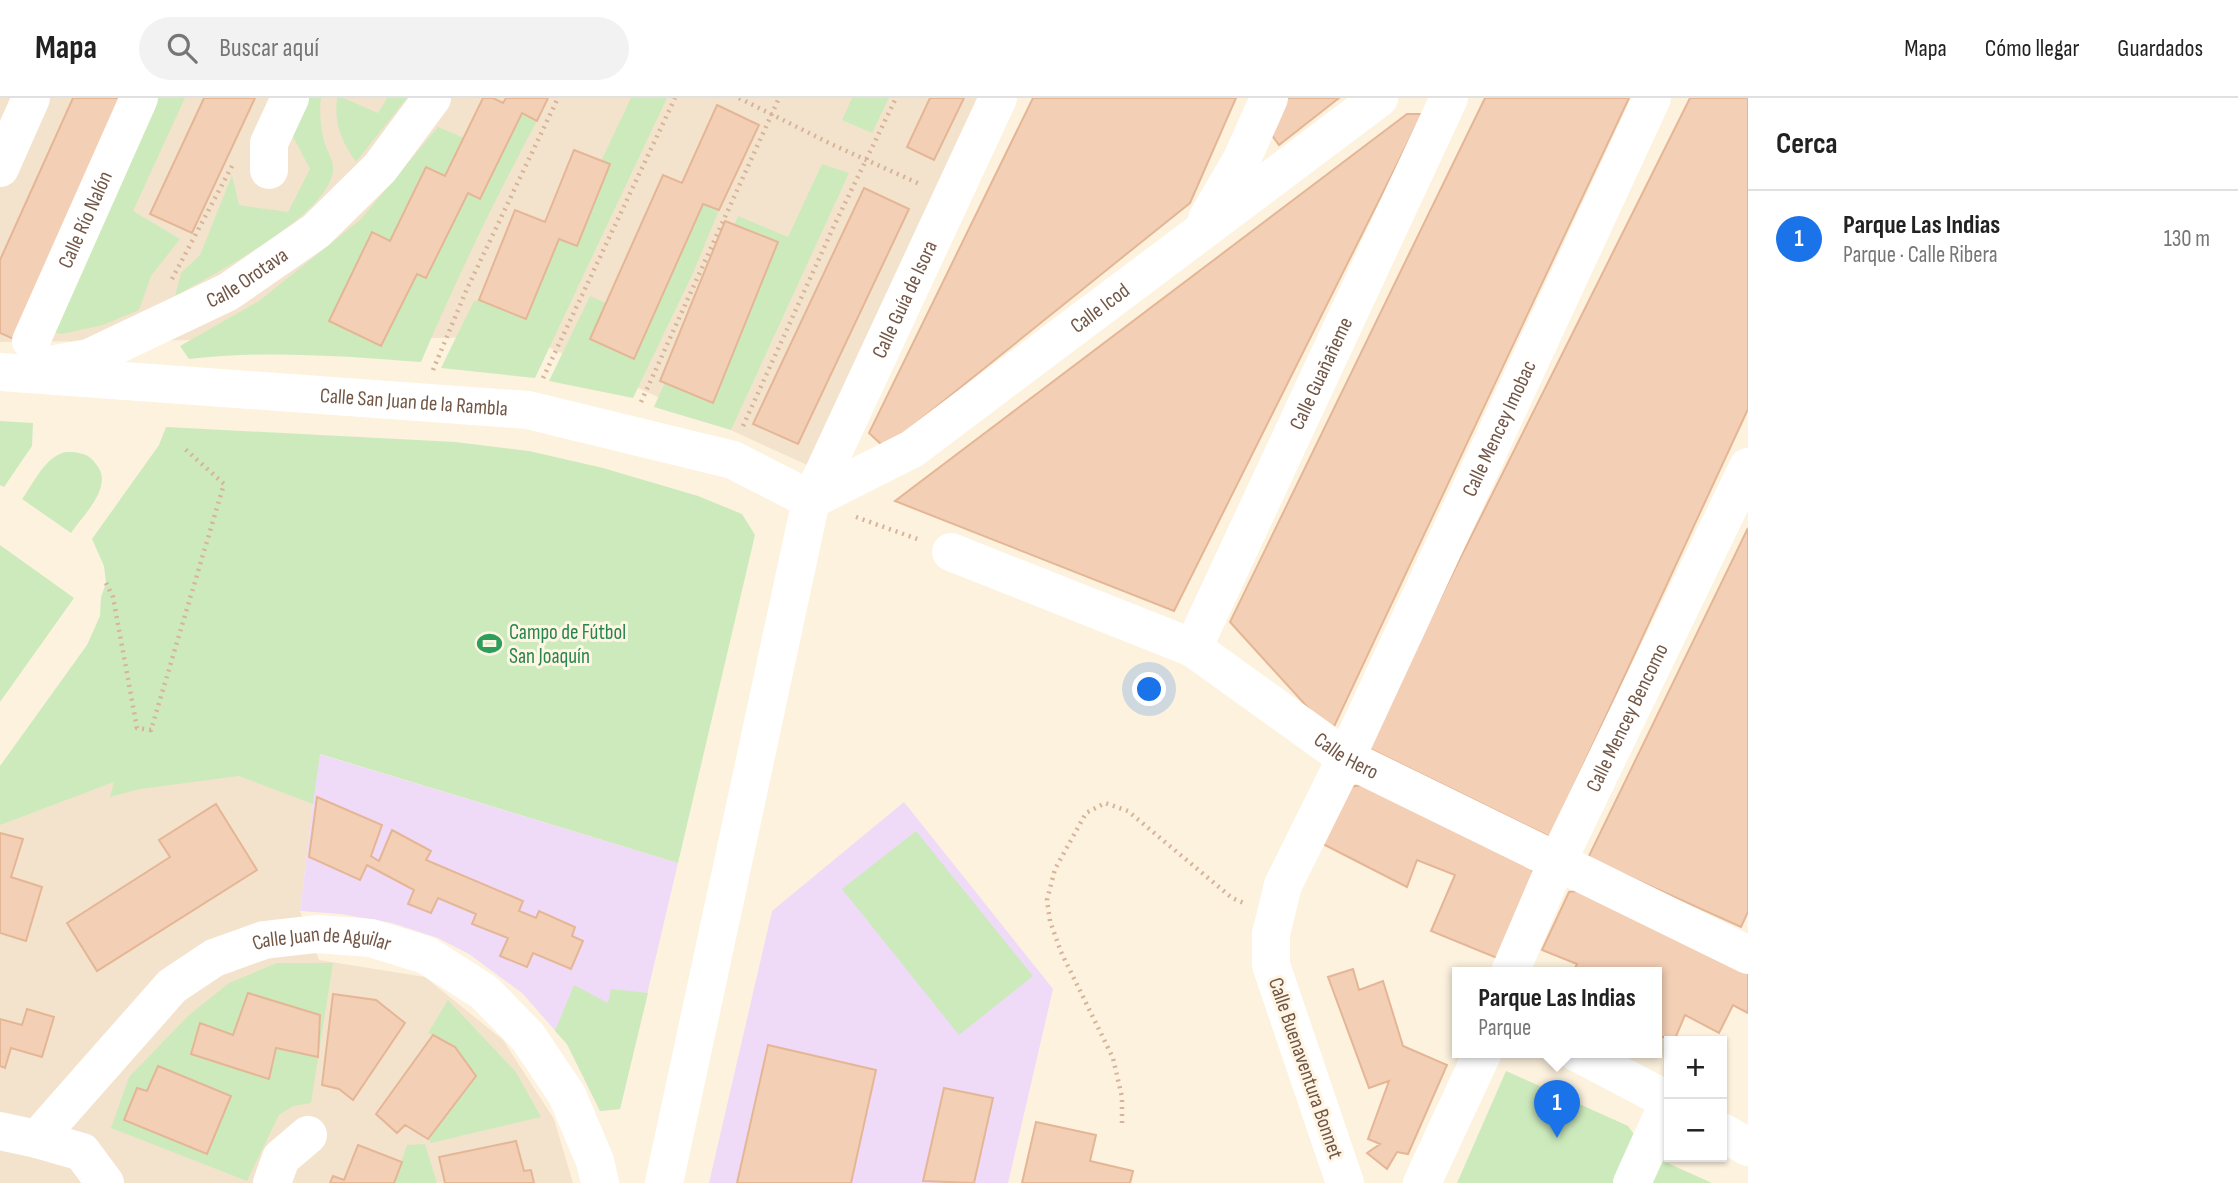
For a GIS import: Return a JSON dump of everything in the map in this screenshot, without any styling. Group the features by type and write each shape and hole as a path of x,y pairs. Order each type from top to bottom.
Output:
{"street":[{"path":"0,168 31,98"},
{"name":"Calle Río Nalón","path":"31,341 139,98"},
{"path":"269,170 269,143 289,98"},
{"name":"Calle Orotava","path":"4,372 89,358 228,292 316,231 380,168 432,98"},
{"name":"Calle Guía de Isora","path":"664,1183 811,500 998,98"},
{"path":"1199,232 1242,159 1269,98"},
{"name":"Calle Icod","path":"811,500 912,449 1379,98"},
{"name":"Calle Guañañeme","path":"1193,648 1449,98"},
{"name":"Calle Mencey Imobac","path":"1346,758 1652,98"},
{"name":"Calle San Juan de la Rambla","path":"4,372 528,410 729,459 811,500"},
{"name":"Calle Mencey Bencomo","path":"1512,967 1557,862 1748,467"},
{"name":"Calle Hero","path":"951,552 1193,648 1346,758 1557,862 1746,949"},
{"name":"Calle Buenaventura Bonnet","path":"1345,1183 1271,965 1271,933 1283,885 1346,758"},
{"name":"Calle Juan de Aguilar","path":"37,1139 172,986 214,958 264,940 316,933 371,938 426,955 484,992 528,1037 567,1095 595,1161 600,1183"},
{"path":"1422,1183 1458,1143 1481,1058"},
{"path":"1587,1058 1665,1099"},
{"path":"1632,1183 1664,1112"},
{"path":"0,1131 82,1152 105,1183"},
{"path":"272,1183 281,1158 308,1135"},
{"path":"1727,1135 1748,1147"}],"path":[{"path":"420,403 466,291 558,98"},
{"path":"528,410 675,98"},
{"path":"739,98 831,144 952,198"},
{"path":"626,435 779,98"},
{"path":"729,459 833,228 896,98"},
{"path":"158,326 163,295 233,164 269,170"},
{"path":"106,583 113,597 137,728 151,730 224,485 186,449"},
{"path":"811,500 951,552"},
{"path":"1122,1123 1122,1097 1113,1058 1060,952 1050,921 1047,900 1055,869 1086,813 1105,803 1128,811 1232,898 1276,915"}],"shaded area":[{"path":"0,98 989,98 816,469 526,337 0,342"},
{"path":"119,749 319,754 300,911 319,960 425,977 503,1040 554,1119 573,1183 0,1183 0,805"},
{"path":"319,754 678,863 620,1109 600,1111 567,1044 522,993 469,954 438,938 392,923 341,914 300,911"},
{"path":"904,802 1053,989 1008,1183 709,1183 772,911"}],"green space":[{"path":"146,98 185,98 133,211 180,239 151,276 139,310 103,325 62,334 42,330"},
{"path":"296,98 321,98 322,130 333,167 326,188 311,207 291,225 240,259 175,296 181,273 200,255 232,175 239,205 288,212 310,169 290,131"},
{"path":"337,98 344,98 378,113 387,98 407,98 356,162 340,132"},
{"path":"631,98 667,98 535,378 441,368 474,301 479,300 526,319 559,239 577,246 610,165 601,161"},
{"path":"852,98 889,98 872,133 842,120"},
{"path":"522,113 537,121 476,240 421,362 276,354 189,359 180,346 259,301 360,220 438,127 464,138 445,176 425,168 390,241 330,321 381,346 417,274 427,278 468,193 480,198"},
{"path":"822,164 849,173 731,430 654,407 738,216 788,237"},
{"path":"703,204 719,210 694,271 633,398 549,381 590,296 606,303 590,339 634,358"},
{"path":"0,421 33,423 32,446 4,487 0,485"},
{"name":"Campo de Fútbol San Joaquín","path":"166,427 455,442 529,451 603,468 698,496 742,514 755,535 678,863 320,754 313,804 239,776 140,789 110,797 114,782 0,825 0,766 87,645 100,616 101,597 106,583 104,566 92,539 159,445"},
{"path":"66,452 90,457 101,473 102,482 95,500 71,533 22,499 46,464"},
{"path":"0,545 74,598 0,702"},
{"path":"916,831 1033,976 959,1035 842,889"},
{"path":"277,963 333,963 311,1103 293,1106 279,1115 247,1181 111,1128 129,1077 189,1015 229,983"},
{"path":"574,985 608,1003 611,989 648,993 620,1109 600,1111 567,1044 555,1031"},
{"path":"448,1000 516,1072 541,1117 431,1143 428,1139 476,1076 455,1047 428,1033"},
{"path":"1506,1071 1628,1126 1646,1151 1654,1157 1712,1183 1457,1183"},
{"path":"425,1144 437,1183 394,1183 407,1145"}],"building":[{"path":"73,98 125,98 16,340 0,333 0,260"},
{"path":"204,98 255,98 192,233 150,214"},
{"path":"483,98 493,98 503,103 506,98 548,98 537,121 522,113 480,199 468,193 426,278 417,274 381,346 329,321 372,232 390,241 426,167 445,176"},
{"path":"930,98 964,98 934,160 907,147"},
{"path":"1033,98 1236,98 1190,203 885,448 869,433"},
{"path":"1279,98 1339,98 1279,145 1266,127"},
{"path":"1485,98 1629,98 1331,733 1230,622"},
{"path":"1690,98 1748,98 1748,409 1550,837 1366,747"},
{"path":"717,105 759,125 719,210 703,204 634,359 590,339 663,175 682,183"},
{"path":"1407,114 1422,114 1174,611 895,501"},
{"path":"574,150 610,164 577,246 559,239 526,319 479,300 515,210 545,222"},
{"path":"864,188 909,209 798,444 753,424"},
{"path":"725,221 778,242 713,403 660,381"},
{"path":"1748,528 1748,912 1741,927 1588,858"},
{"path":"1362,785 1529,865 1535,876 1497,958 1431,931 1455,875 1417,860 1407,887 1321,843 1349,787"},
{"path":"317,797 382,825 371,856 379,861 392,830 431,851 426,860 523,901 519,911 536,918 539,911 575,927 572,936 583,941 571,969 533,953 527,967 500,956 508,938 472,924 476,914 438,898 431,913 408,904 414,890 367,865 360,880 309,857"},
{"path":"216,804 257,870 97,971 67,923 170,857 159,840"},
{"path":"0,833 23,839 11,877 42,887 26,941 0,933"},
{"path":"1578,891 1748,973 1748,1013 1733,1005 1719,1033 1685,1015 1676,1036 1664,1037 1662,967 1576,967 1577,964 1542,950 1569,892"},
{"path":"1353,969 1359,990 1383,981 1403,1046 1447,1065 1408,1154 1397,1152 1387,1169 1367,1153 1380,1144 1368,1139 1389,1081 1369,1088 1328,977"},
{"path":"248,993 320,1015 318,1057 276,1048 269,1079 191,1054 200,1023 233,1035"},
{"path":"333,994 376,1000 405,1023 353,1100 339,1089 322,1085"},
{"path":"27,1009 54,1017 42,1057 11,1048 5,1068 0,1066 0,1019 22,1025"},
{"path":"433,1035 455,1047 476,1076 428,1139 405,1125 397,1133 376,1114"},
{"path":"768,1045 876,1070 851,1183 737,1183"},
{"path":"158,1066 231,1096 207,1154 124,1120 137,1088 147,1091"},
{"path":"944,1088 993,1098 974,1183 923,1181"},
{"path":"1036,1122 1096,1135 1090,1161 1133,1171 1130,1183 1022,1183"},
{"path":"516,1141 524,1171 531,1170 534,1183 445,1183 439,1157"},
{"path":"358,1145 402,1162 394,1183 330,1183 333,1176 344,1180"}],"place":[{"name":"Campo de Fútbol San Joaquín","path":"489,644"},
{"name":"Parque Las Indias","path":"1557,1138"}]}
